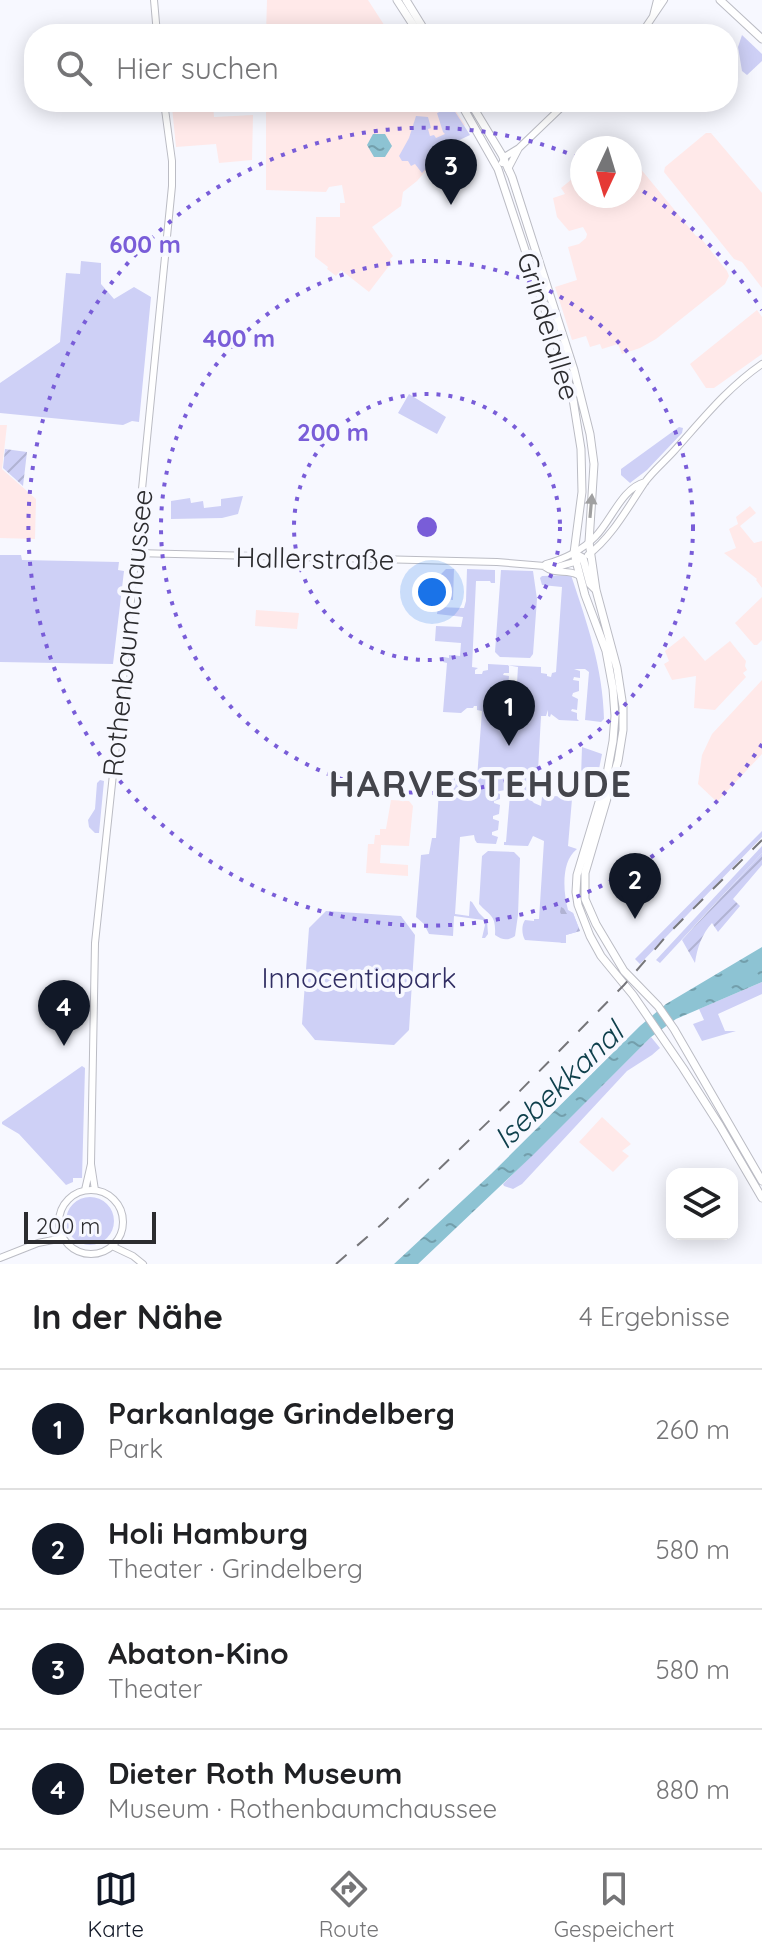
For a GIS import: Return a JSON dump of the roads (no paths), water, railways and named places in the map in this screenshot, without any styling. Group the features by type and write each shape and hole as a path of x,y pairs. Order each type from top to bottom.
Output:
{"main road":[{"path":"154,0 156,24"},
{"path":"397,0 413,24"},
{"path":"406,0 421,24"},
{"path":"653,16 657,0"},
{"path":"648,24 664,0"},
{"path":"720,0 762,39"},
{"name":"Rothenbaumchaussee","path":"95,1190 91,1164 95,943 172,186 165,112"},
{"name":"Grindelallee","path":"466,112 498,169 573,399 583,479 578,558"},
{"name":"Grindelallee","path":"476,112 508,169 574,370 588,425 594,464 589,542 596,590"},
{"path":"498,169 504,159 557,112"},
{"path":"508,169 519,148"},
{"path":"578,558 600,545 645,482 726,393 762,364"},
{"path":"645,482 628,494 578,558 578,575 606,651 615,716 606,779 577,875 577,899 588,933 599,953 647,1014 710,1109 762,1198"},
{"name":"Hallerstraße","path":"135,553 542,565 578,558"},
{"path":"578,558 596,590 618,673 624,719 615,775 585,873 584,895 593,920 620,965 672,1026 762,1181"},
{"path":"542,565 550,571 578,575"},
{"name":"Rothenbaumchaussee","path":"85,1190 91,1164"},
{"path":"95,1190 111,1197 121,1209 123,1226 112,1246 99,1253 84,1253 72,1248 63,1238 59,1217 63,1205 72,1195 95,1190"},
{"path":"38,1243 59,1229"},
{"path":"0,1258 38,1243 63,1238"},
{"path":"118,1239 143,1264"},
{"path":"112,1246 133,1256"}],"water":[{"path":"373,134 385,134 392,146 385,157 374,157 367,145"},
{"path":"762,947 762,982 676,1019 651,1037 418,1264 394,1264 491,1174 640,1026 666,1004"}],"railway":[{"path":"336,1264 515,1096 762,840"}],"place":[{"name":"Abaton-Kino","path":"451,205"},
{"name":"Parkanlage Grindelberg","path":"509,746"},
{"name":"Holi Hamburg","path":"635,919"},
{"name":"Dieter Roth Museum","path":"64,1046"}],"district":[{"name":"HARVESTEHUDE","path":"481,783"}],"park label":[{"name":"Innocentiapark","path":"359,977"}],"water label":[{"name":"Isebekkanal","path":"558,1085"}]}
